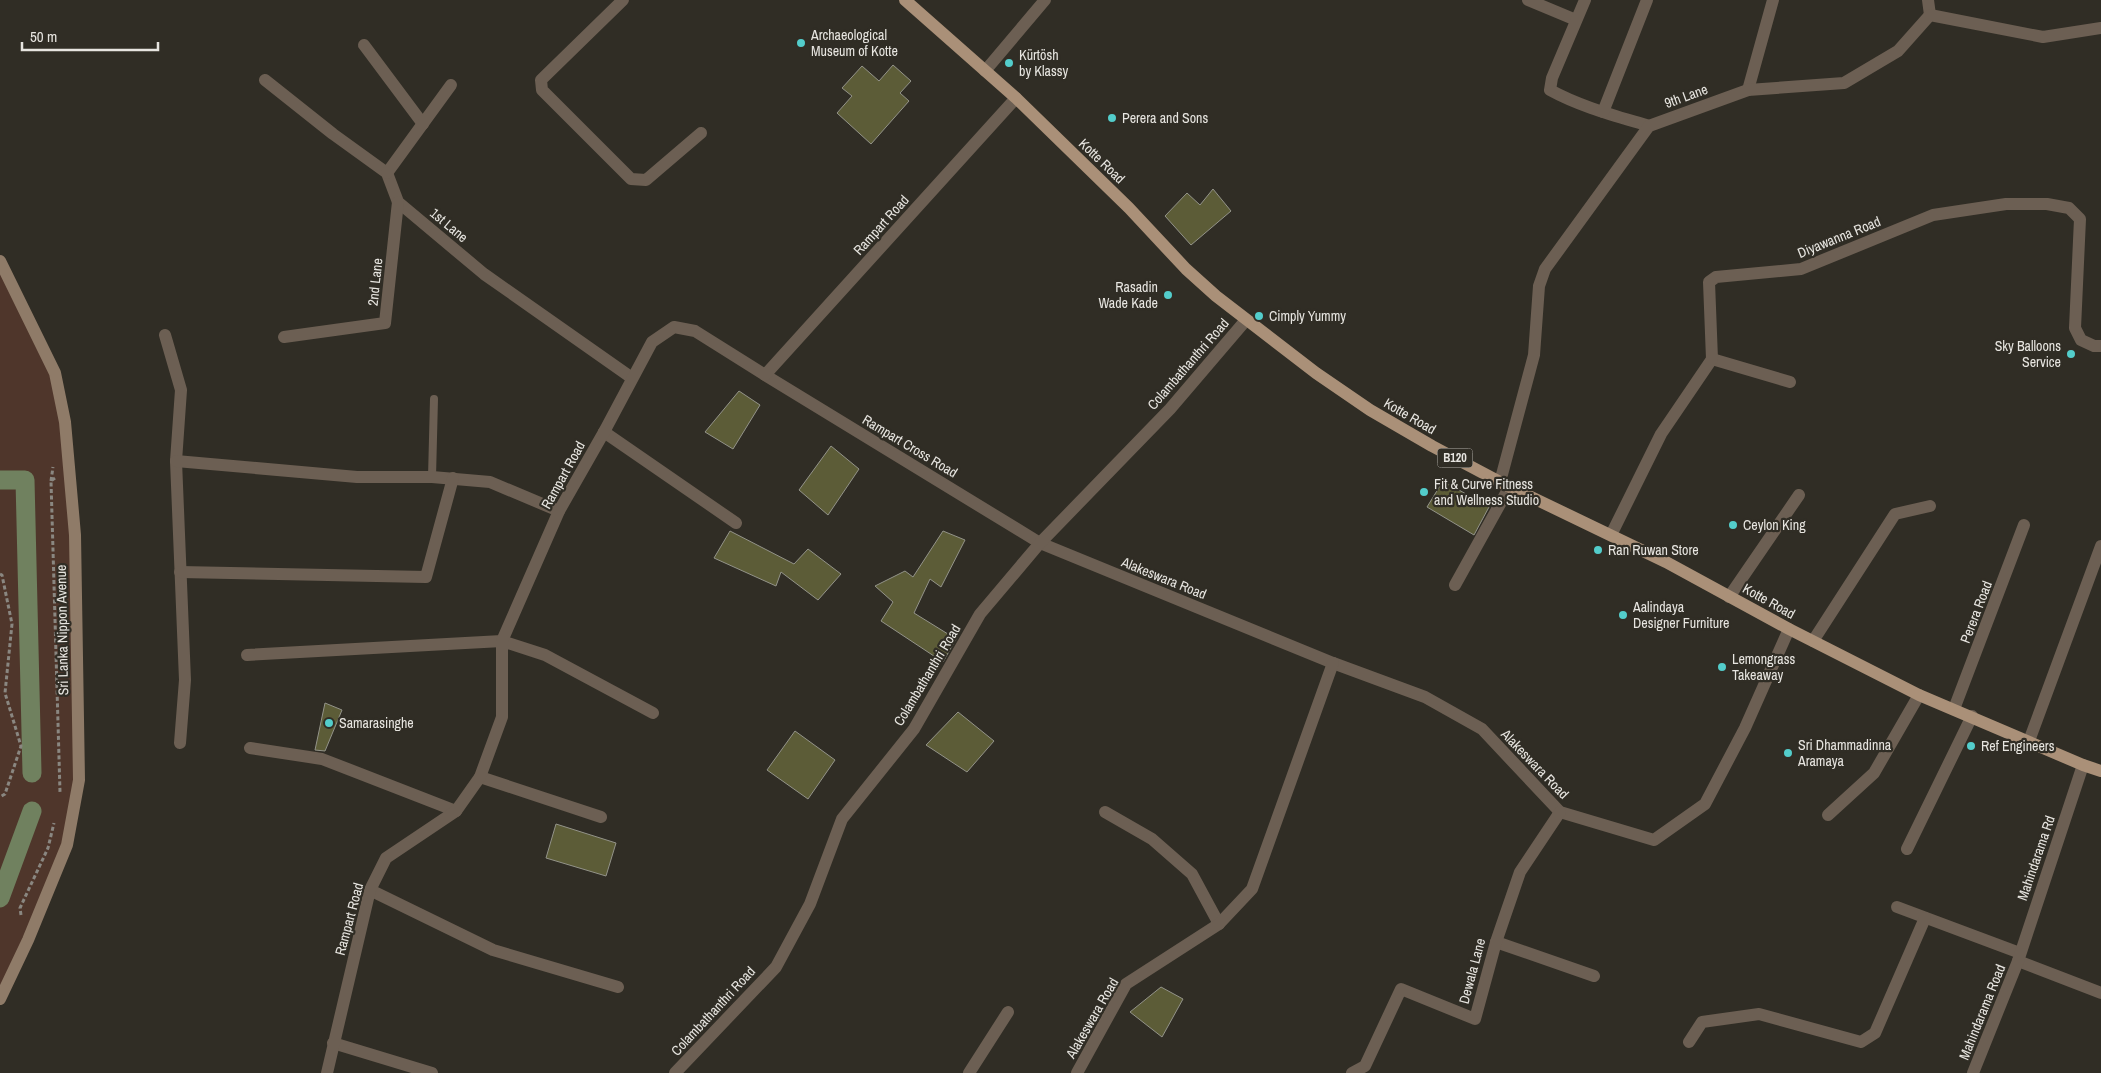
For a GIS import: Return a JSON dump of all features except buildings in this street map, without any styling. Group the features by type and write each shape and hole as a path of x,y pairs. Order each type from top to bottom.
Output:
{"main road":[{"name":"Kotte Road","path":"905,0 1016,98 1129,208 1186,269 1246,320 1316,373 1370,410 1432,446 1505,484 1611,535 1919,695 2101,771"}],"street":[{"path":"623,0 555,64 541,80 542,90 631,179 646,180 701,133"},
{"path":"985,71 1044,0"},
{"path":"1528,0 1576,20"},
{"path":"1456,585 1505,484 1534,355 1539,286 1545,269 1649,126 1603,112 1550,90 1552,78 1585,0"},
{"path":"1603,112 1647,0"},
{"path":"1748,90 1773,0"},
{"path":"1928,0 1930,16 2043,37 2101,28"},
{"name":"9th Lane","path":"1649,126 1748,90 1844,83 1898,51 1930,16"},
{"path":"364,45 423,124"},
{"path":"265,80 332,134 387,172 450,85"},
{"name":"Rampart Road","path":"327,1073 370,890 386,858 456,811 480,777 502,717 502,641 558,511 604,432 652,342 674,326 695,331 765,376 1016,98"},
{"name":"1st Lane","path":"387,172 398,202 484,274 632,378"},
{"name":"2nd Lane","path":"284,337 385,323 398,202"},
{"name":"Diyawanna Road","path":"1712,359 1709,282 1716,277 1801,269 1933,215 2006,204 2047,204 2069,208 2080,219 2075,328 2081,340 2094,346 2101,346"},
{"name":"Sri Lanka Nippon Avenue","path":"0,261 55,373 65,422 75,535 79,780 67,845 28,940 0,999"},
{"name":"Colambathanthri Road","path":"675,1073 776,967 810,904 842,819 914,729 980,614 1040,543 1170,409 1246,320"},
{"path":"165,335 181,390 176,461 184,680 180,743"},
{"path":"1611,535 1662,434 1712,359 1790,382"},
{"name":"Rampart Cross Road","path":"765,376 1040,543"},
{"path":"604,432 736,523"},
{"path":"176,461 357,477 432,477 490,482 558,511"},
{"path":"180,572 426,576 453,478"},
{"path":"1729,596 1799,495"},
{"path":"1813,641 1895,514 1930,506"},
{"name":"Perera Road","path":"1954,709 2024,525"},
{"name":"Alakeswara Road","path":"1040,543 1333,663 1425,697 1482,729 1560,812 1654,840 1705,804 1745,728 1789,629"},
{"path":"2030,741 2101,546"},
{"path":"247,655 502,641 545,655 653,713"},
{"name":"Alakeswara Road","path":"1077,1073 1126,984 1219,924 1252,889 1333,663"},
{"path":"1828,815 1874,774 1919,695"},
{"path":"1907,849 1972,716"},
{"path":"250,748 322,759 456,811"},
{"name":"Mahindarama Rd","path":"2019,957 2083,765"},
{"path":"480,777 602,818"},
{"path":"1105,812 1152,839 1192,874 1219,924"},
{"name":"Dewala Lane","path":"1352,1073 1365,1070 1401,989 1475,1019 1496,942 1520,872 1560,812"},
{"path":"370,890 493,950 618,987"},
{"path":"1897,907 2101,993"},
{"path":"1689,1042 1702,1022 1759,1014 1861,1042 1875,1033 1926,918"},
{"path":"1496,942 1594,976"},
{"name":"Mahindarama Road","path":"1973,1073 2019,957"},
{"path":"969,1073 1008,1012"},
{"path":"334,1043 432,1073"}],"lane":[{"path":"432,477 434,399"}],"path":[{"path":"53,465 51,482 60,797"},
{"path":"51,482 69,466"},
{"path":"0,574 2,575 12,624 5,693 21,746 4,794 0,797"},
{"path":"28,940 20,908 48,848 56,814"}],"shaded area":[{"path":"0,261 55,373 65,422 79,780 67,845 0,999"}],"waterway":[{"path":"0,480 25,480 32,773"},
{"path":"0,898 32,811"}],"place":[{"name":"Archaeological Museum of Kotte","path":"801,43"},
{"name":"Kürtösh by Klassy","path":"1009,63"},
{"name":"Perera and Sons","path":"1112,118"},
{"name":"Rasadin Wade Kade","path":"1168,295"},
{"name":"Cimply Yummy","path":"1259,316"},
{"name":"Sky Balloons Service","path":"2071,354"},
{"name":"Fit & Curve Fitness and Wellness Studio","path":"1424,492"},
{"name":"Ceylon King","path":"1733,525"},
{"name":"Ran Ruwan Store","path":"1598,550"},
{"name":"Aalindaya Designer Furniture","path":"1623,615"},
{"name":"Lemongrass Takeaway","path":"1722,667"},
{"name":"Samarasinghe","path":"329,723"},
{"name":"Ref Engineers","path":"1971,746"},
{"name":"Sri Dhammadinna Aramaya","path":"1788,753"}]}
